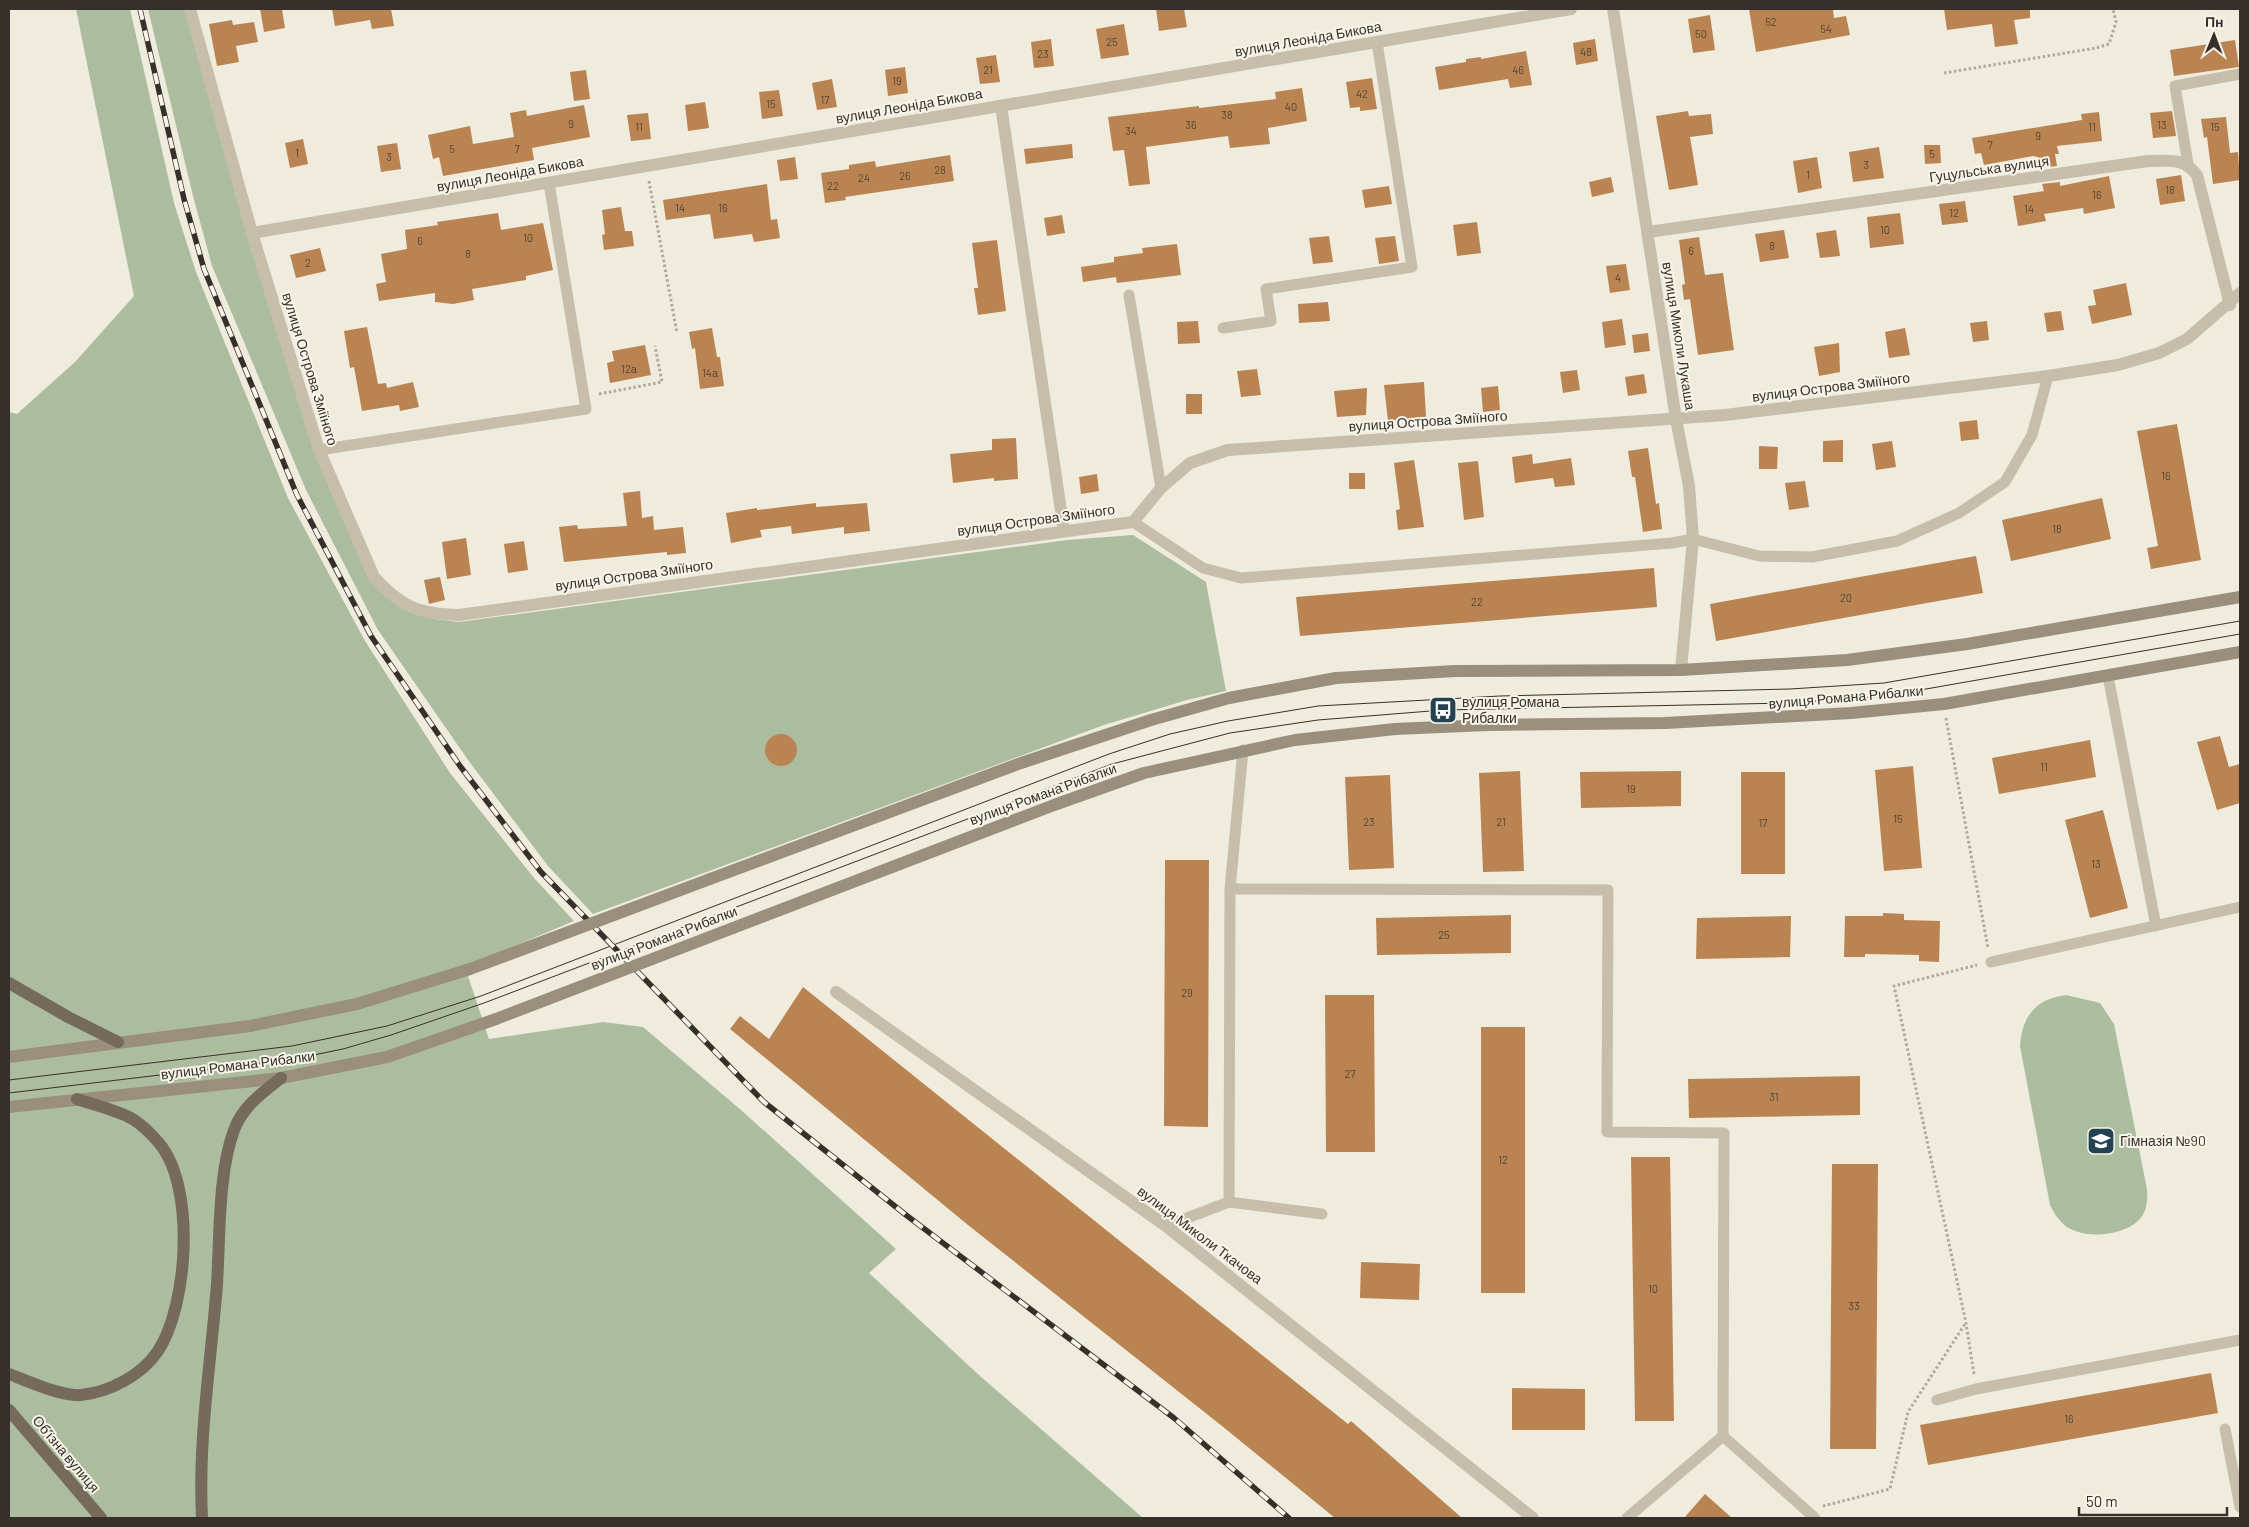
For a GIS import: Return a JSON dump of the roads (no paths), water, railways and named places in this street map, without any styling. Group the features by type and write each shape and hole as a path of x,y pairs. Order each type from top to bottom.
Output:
{"main road":[{"path":"9,1057 250,1026 357,1004 470,969 1021,763 1151,720 1229,698 1336,678 1455,672 1681,670 1847,660 1968,644 2240,597"},
{"name":"вулиця Романа Рибалки","path":"9,1107 281,1078 387,1057 496,1019 1054,805 1144,774 1243,750 1296,740 1395,729 1749,720 1944,704 2240,652"},
{"path":"9,983 68,1018 118,1042"},
{"path":"202,1518 204,1396 215,1305 226,1158 234,1129 249,1104 281,1078"},
{"path":"9,1374 40,1386 80,1395 114,1388 142,1368 158,1352 172,1324 180,1277 184,1227 175,1174 160,1144 134,1120 77,1099"},
{"name":"Обʼїзна вулиця","path":"9,1410 101,1518"}],"street":[{"name":"вулиця Острова Зміїного","path":"190,9 252,233 319,450 374,577 389,594 407,605 431,614 460,615 1133,522 1161,488 1190,463 1228,450 1676,419 2048,376 2118,365 2159,353 2187,339 2230,305 2240,294"},
{"name":"вулиця Леоніда Бикова","path":"252,233 1571,9"},
{"name":"вулиця Миколи Лукаша","path":"1614,9 1676,419 1689,486 1693,539 1681,670"},
{"path":"1001,106 1064,531"},
{"name":"Гуцульська вулиця","path":"1648,232 2148,161 2175,160 2188,164"},
{"path":"2188,164 2197,175 2230,305"},
{"name":"вулиця Миколи Ткачова","path":"836,992 1166,1226 1533,1518"}],"lane":[{"path":"1223,328 1271,321 1266,290 1412,267 1377,42"},
{"path":"2188,164 2176,86 2240,74"},
{"path":"319,450 586,409 549,183"},
{"path":"1129,295 1161,488"},
{"path":"1133,522 1203,568 1241,578 1672,543 1693,539 1759,556 1812,557 1897,541 1959,513 2005,482 2032,435 2048,376"},
{"path":"2108,676 2156,926"},
{"path":"1229,1202 1230,889 1243,750"},
{"path":"1230,889 1608,890 1607,1132 1724,1133 1723,1436 1811,1514"},
{"path":"1991,962 2240,907"},
{"path":"1166,1226 1229,1202 1322,1214"},
{"path":"1937,1400 1976,1390 2240,1340"},
{"path":"2225,1429 2240,1506"},
{"path":"1627,1518 1723,1436"}],"tram line":[{"path":"9,1080 292,1046 387,1026 481,996 1109,754 1170,734 1228,721 1318,706 1500,696 1790,689 1884,683 2240,621"},
{"path":"9,1093 294,1059 343,1049 391,1035 484,1003 1112,764 1230,733 1318,720 1443,710 1788,703 1886,696 2240,634"}],"railway":[{"path":"140,9 184,199 204,269 297,495 371,636 460,766 541,872 764,1102 906,1215 1174,1418 1289,1518"}],"place":[{"name":"вулиця Романа Рибалки","path":"1443,710"},
{"name":"Гімназія №90","path":"2101,1141"}]}
